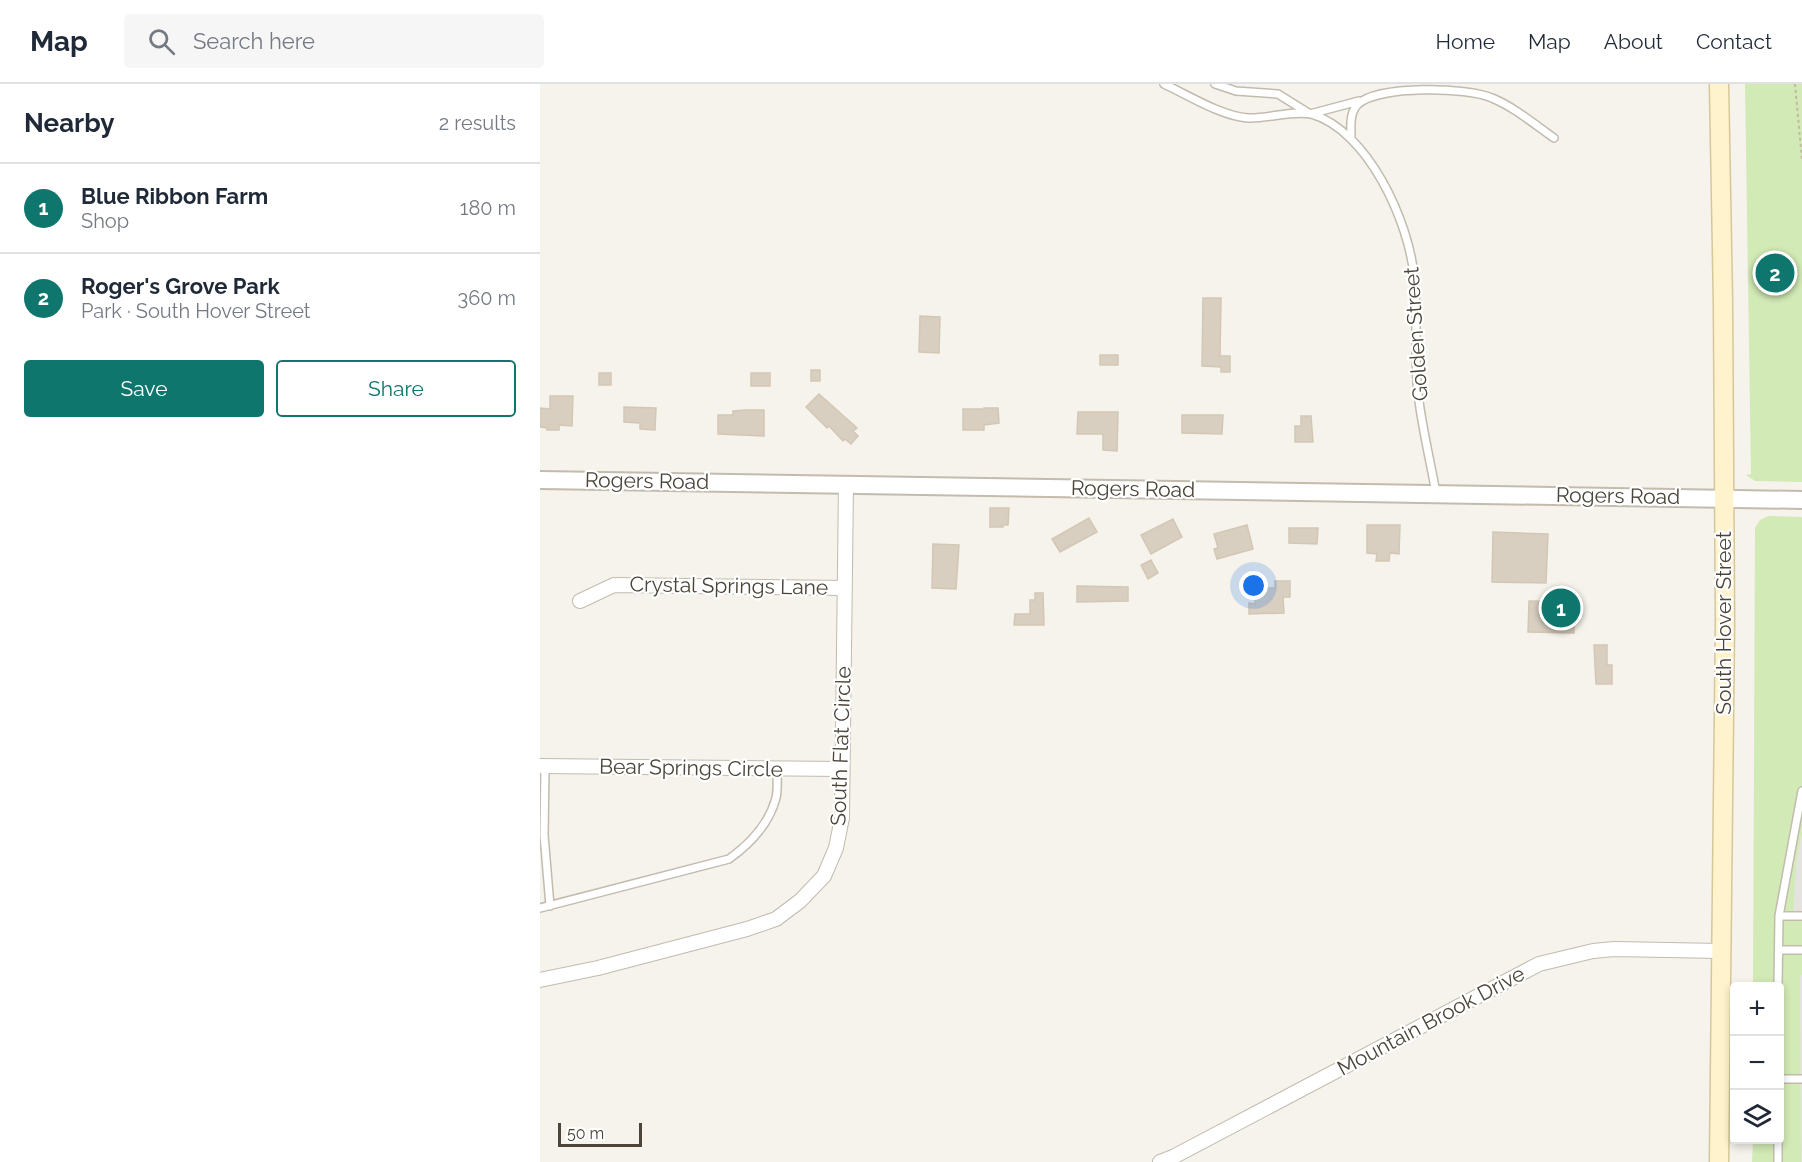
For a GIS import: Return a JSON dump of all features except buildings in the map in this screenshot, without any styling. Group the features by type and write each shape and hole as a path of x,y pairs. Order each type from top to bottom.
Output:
{"main road":[{"name":"South Hover Street","path":"1719,84 1725,498 1719,1162"}],"street":[{"name":"Rogers Road","path":"540,480 1802,500"},
{"name":"South Flat Circle","path":"540,980 598,968 747,929 776,919 800,901 824,876 836,848 842,818 846,484"},
{"name":"Crystal Springs Lane","path":"580,601 614,585 845,588"},
{"name":"Bear Springs Circle","path":"542,766 842,769"},
{"name":"Mountain Brook Drive","path":"1160,1162 1539,964 1603,950 1721,951"}],"lane":[{"path":"1164,84 1239,117 1259,118 1310,114 1363,101 1381,94 1439,89 1474,92 1499,101 1554,138"},
{"name":"Golden Street","path":"1215,84 1229,90 1278,94 1332,125 1351,139 1384,185 1410,253 1415,287 1418,395 1436,493"},
{"path":"1351,139 1353,113 1356,106 1363,101"},
{"path":"542,766 544,835 550,906"},
{"path":"540,908 729,859 747,846 770,813 776,797 777,769"},
{"path":"1778,982 1779,916 1802,791"},
{"path":"1779,916 1802,916"},
{"path":"1779,950 1802,950"},
{"path":"1784,1079 1802,1079"},
{"path":"1778,1144 1778,1162"}],"path":[{"path":"1795,84 1802,160"}],"green space":[{"path":"1745,84 1802,84 1802,482 1755,481 1746,475 1751,474"},
{"path":"1768,516 1802,517 1802,1162 1752,1162 1753,1144 1784,1144 1784,982 1753,982 1755,528 1760,520"}],"shaded area":[{"path":"1802,833 1802,919 1793,919 1796,863"},
{"path":"1800,975 1802,975 1802,1162 1801,1162"}],"place":[{"name":"Roger's Grove Park","path":"1775,273"},
{"name":"Blue Ribbon Farm","path":"1561,608"}]}
